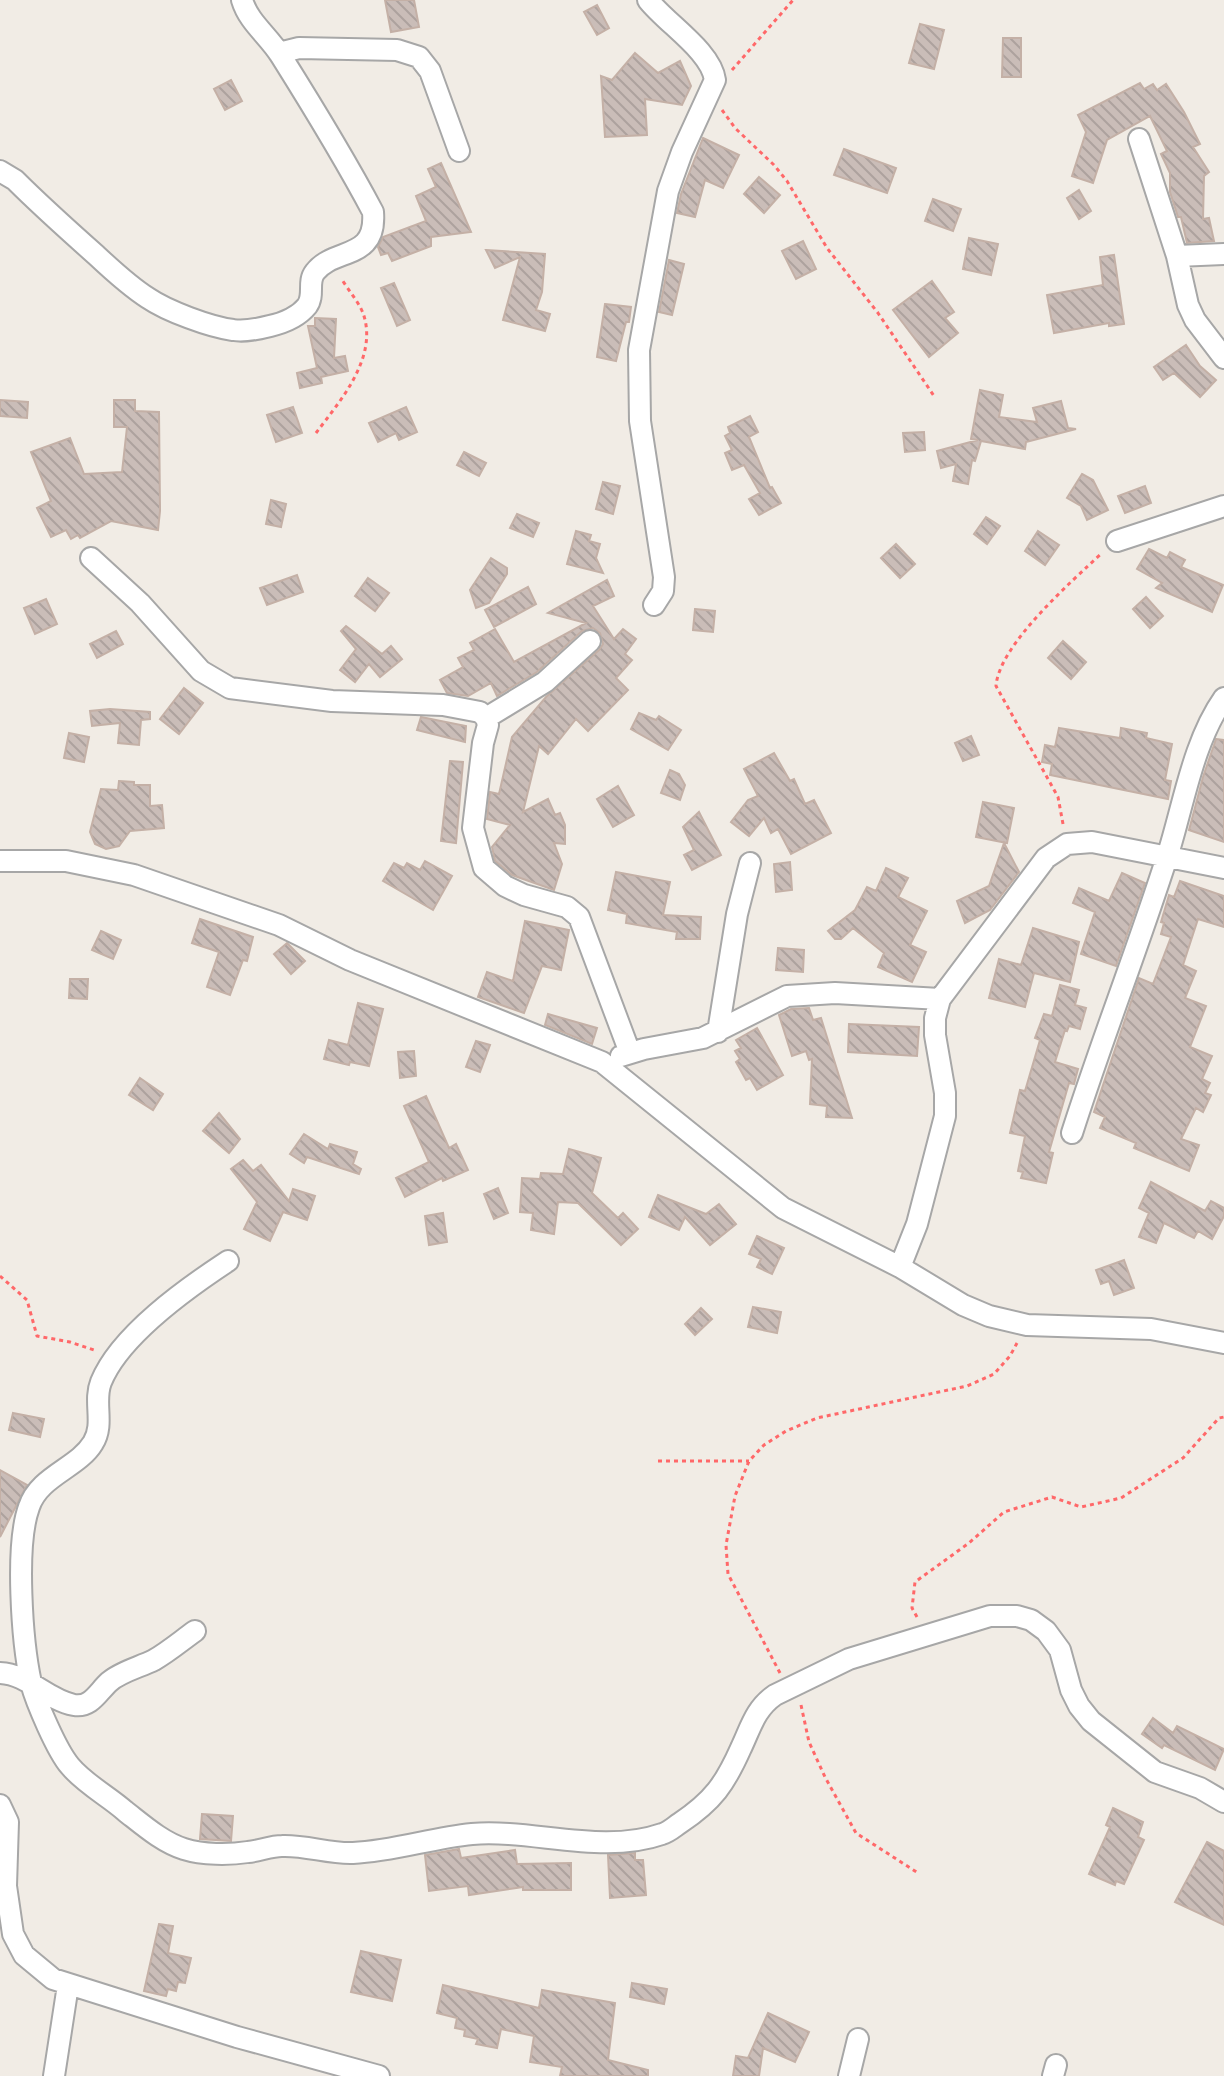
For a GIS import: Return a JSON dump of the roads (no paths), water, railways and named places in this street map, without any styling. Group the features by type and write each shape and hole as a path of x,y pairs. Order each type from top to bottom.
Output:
{"street":[{"path":"0,171 15,180 130,286 150,300 206,323 234,330 258,329 295,317 307,306 313,293 312,274 360,246 371,236 373,212 340,151 269,38 253,24 242,0"},
{"path":"648,0 709,62 712,87 668,191 639,350 640,421 664,577 663,591 654,605"},
{"path":"279,53 299,48 397,50 419,57 430,71 459,151"},
{"path":"1139,139 1195,320 1224,358"},
{"path":"1177,256 1224,254"},
{"path":"1117,541 1224,506"},
{"path":"91,558 140,603 201,671 230,688 332,701 443,705 480,712 488,725 473,828 484,868 505,886 524,895 567,907 579,917 630,1053"},
{"path":"486,718 545,682 590,641"},
{"path":"1072,1133 1208,727 1224,698"},
{"path":"900,1267 917,1224 945,1116 945,1093 935,1035 940,999 1046,858 1067,844 1092,842 1224,868"},
{"path":"0,861 66,861 149,879 279,925 350,960 602,1062 783,1208 989,1316 1027,1325 1151,1329 1223,1340"},
{"path":"718,1032 737,914 750,863"},
{"path":"602,1062 703,1038 787,996 835,993 940,999"},
{"path":"228,1261 181,1293 114,1357 95,1397 99,1425 97,1438 89,1450 47,1481 29,1504 23,1536 22,1624 32,1684 58,1746 70,1766 152,1833 184,1849 214,1853 247,1853 278,1846 307,1846 348,1853 399,1849 471,1834 631,1841 665,1834 705,1806 719,1791 755,1716 765,1702 849,1659 990,1616 1017,1616 1031,1620 1046,1631 1060,1650 1071,1690 1091,1721 1155,1772 1200,1788 1224,1802"},
{"path":"0,1673 19,1677 59,1700 77,1706 93,1700 110,1681 156,1658 195,1631"},
{"path":"0,1805 8,1822 6,1886 13,1934 24,1955 53,1979 379,2076"},
{"path":"54,2076 68,1985"},
{"path":"849,2076 858,2039"}]}
